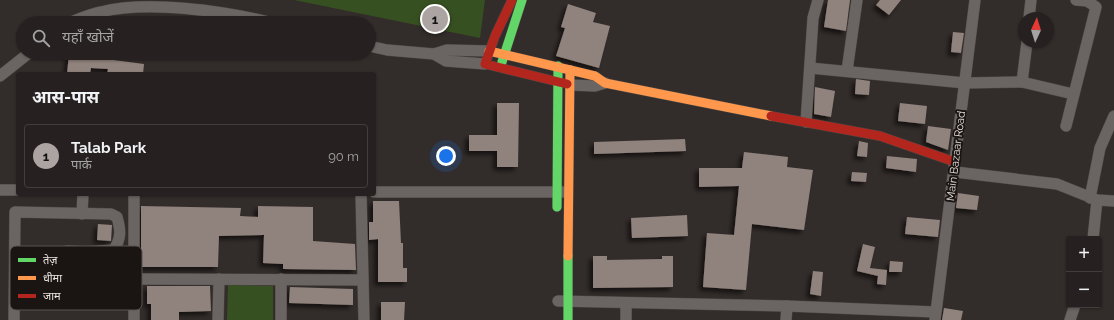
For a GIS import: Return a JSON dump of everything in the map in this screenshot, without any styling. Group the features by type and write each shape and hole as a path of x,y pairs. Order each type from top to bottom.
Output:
{"street":[{"path":"485,64 489,51 512,0"},
{"path":"500,67 522,0"},
{"path":"806,122 813,18 818,0"},
{"path":"847,71 857,0"},
{"name":"Main Bazaar Road","path":"560,301 786,306 935,316 975,0"},
{"path":"1030,12 1031,0"},
{"path":"1066,126 1096,7 1086,1 1076,0"},
{"path":"89,16 136,3 206,11 234,16"},
{"path":"376,48 387,50 434,54 447,50 489,51 504,54 595,76 605,83 880,136 955,167 1057,184 1094,199 1114,201"},
{"path":"1022,82 1025,48"},
{"path":"434,54 446,61 485,64 570,85 595,86 605,83"},
{"path":"4,72 20,60"},
{"path":"558,66 562,192 560,301 568,320"},
{"path":"810,68 965,83 1022,82 1073,94"},
{"path":"558,220 562,192 570,70"},
{"path":"4,72 16,74"},
{"path":"1093,236 1094,199 1100,148 1114,116"},
{"path":"0,190 16,190"},
{"path":"376,192 562,192"},
{"path":"82,196 82,214"},
{"path":"134,196 134,246"},
{"path":"361,196 364,320"},
{"path":"15,246 15,212 111,214 117,217 120,228 121,239 117,246"},
{"path":"142,278 363,280"},
{"path":"218,320 219,279"},
{"path":"280,320 281,279"},
{"path":"626,303 626,320"},
{"path":"786,306 786,320"},
{"path":"1070,320 1074,308"},
{"path":"14,310 14,320"}],"green space":[{"path":"294,0 485,0 480,38"},
{"path":"228,285 273,286 273,320 227,320"}],"building":[{"path":"828,0 850,0 846,31 824,27"},
{"path":"880,0 901,0 889,15 876,5"},
{"path":"568,4 596,13 593,22 610,26 599,68 556,56 565,28 561,27"},
{"path":"953,32 964,33 961,53 951,52"},
{"path":"68,60 113,60 144,64 143,72 107,72 108,69 91,68 90,72 67,72"},
{"path":"856,79 870,81 869,95 855,94"},
{"path":"815,87 835,91 831,117 814,114"},
{"path":"497,103 519,103 518,167 497,167 497,151 469,151 469,135 497,135"},
{"path":"900,103 927,106 925,124 898,121"},
{"path":"928,126 951,129 948,150 926,142"},
{"path":"685,139 686,151 594,154 594,142"},
{"path":"859,141 868,143 867,157 857,156"},
{"path":"744,152 788,157 787,167 813,170 804,230 752,224 746,290 703,287 707,233 734,235 739,186 699,187 699,168 742,168"},
{"path":"887,156 917,159 916,172 886,168"},
{"path":"852,172 867,173 866,182 851,181"},
{"path":"958,193 979,196 977,210 956,208"},
{"path":"373,201 399,201 401,243 403,243 403,268 407,268 407,282 378,282 378,239 369,240 369,222 373,222"},
{"path":"141,206 241,208 240,216 258,217 258,206 313,207 313,241 355,244 356,270 283,269 283,264 263,263 264,235 219,236 218,267 142,267"},
{"path":"687,215 688,236 632,238 631,218"},
{"path":"907,217 940,220 938,237 905,234"},
{"path":"98,224 112,225 111,241 97,240"},
{"path":"863,244 875,247 870,268 887,270 886,285 877,284 878,276 857,271"},
{"path":"593,256 607,256 607,260 662,259 662,256 673,256 673,287 593,288"},
{"path":"890,261 903,262 902,272 889,272"},
{"path":"813,271 823,272 821,296 810,294"},
{"path":"147,286 210,286 211,311 179,312 179,320 151,320 151,304 147,304"},
{"path":"290,287 353,289 353,305 289,303"},
{"path":"381,302 405,302 404,320 381,320"},
{"path":"944,308 963,311 961,320 942,320"}],"traffic: fast":[{"path":"502,62 522,0"},
{"path":"557,207 558,66"},
{"path":"568,256 568,320"}],"traffic: slow":[{"path":"489,51 570,70 568,256"},
{"path":"570,70 595,76 605,83 771,116"}],"traffic: jam":[{"path":"512,0 495,36 485,64 567,84"},
{"path":"771,116 880,136 955,162"}],"place":[{"name":"Talab Park","path":"435,19"}]}
